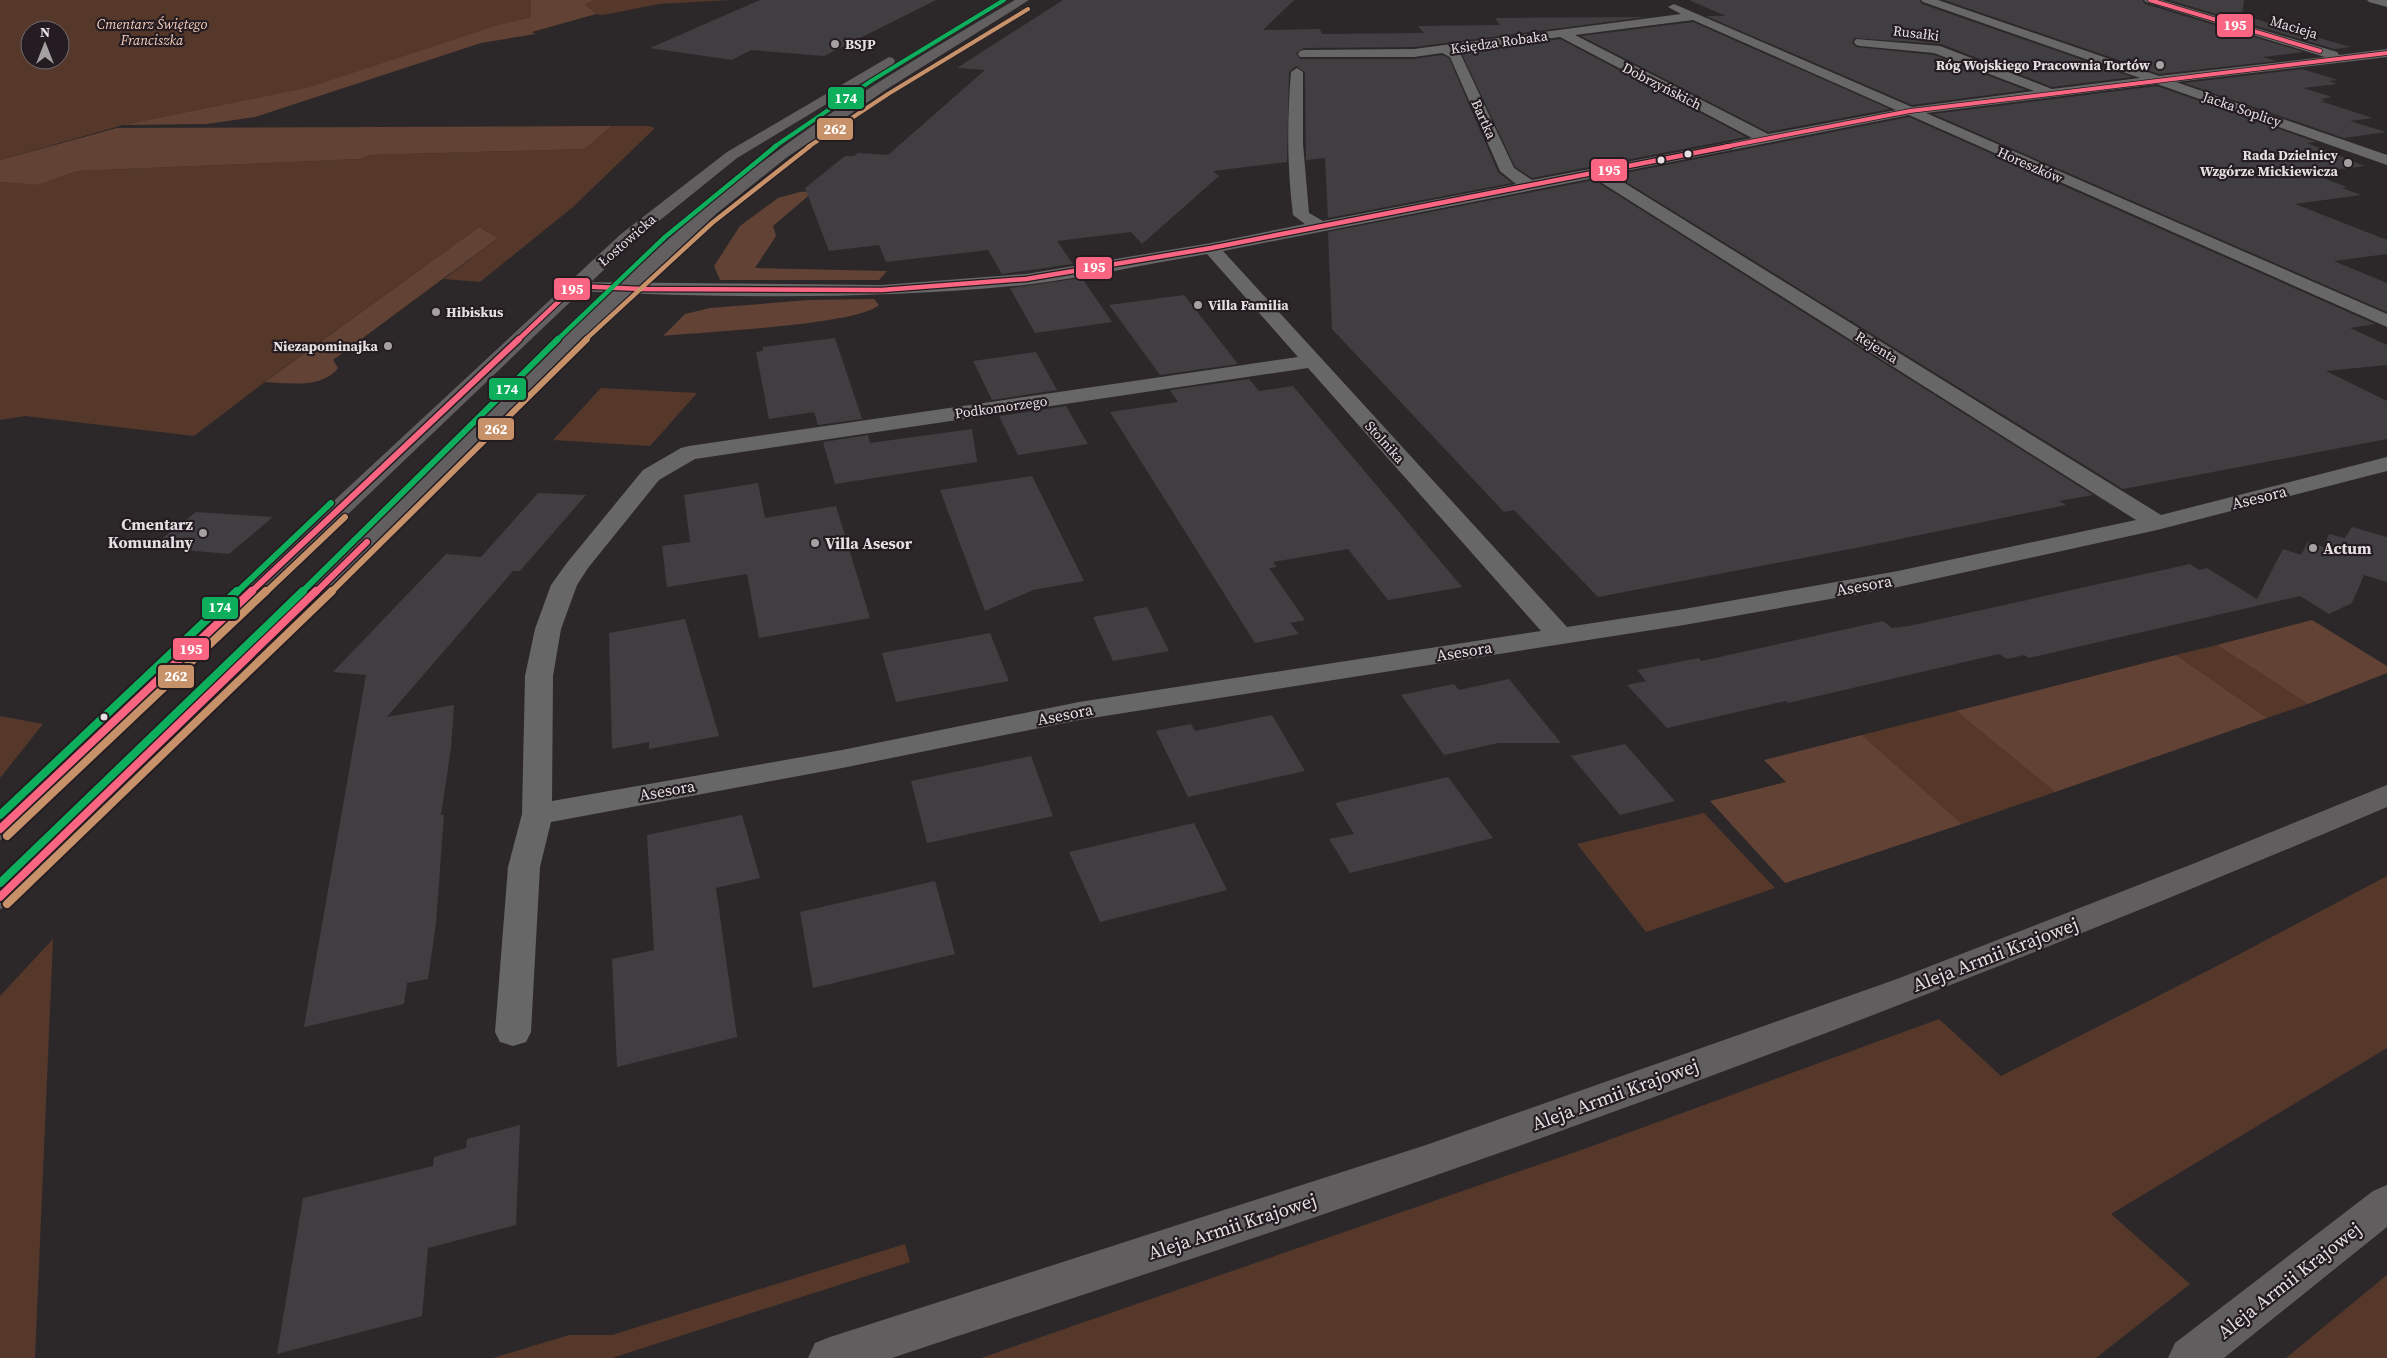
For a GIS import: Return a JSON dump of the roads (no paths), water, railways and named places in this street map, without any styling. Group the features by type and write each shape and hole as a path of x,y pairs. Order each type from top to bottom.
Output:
{"main road":[{"name":"Łostowicka","path":"0,829 627,238 732,155 813,105 995,0"},
{"path":"0,897 146,758 626,288 745,182 882,85 1023,0"},
{"name":"Aleja Armii Krajowej","path":"830,1358 1426,1162 1881,998 2206,871 2387,794"},
{"name":"Aleja Armii Krajowej","path":"2190,1358 2387,1203"}],"street":[{"name":"Jacka Soplicy","path":"1927,0 2387,160"},
{"name":"Macieja","path":"2150,0 2343,58"},
{"path":"2372,0 2387,4"},
{"name":"Horeszków","path":"1674,7 2387,321"},
{"name":"Księdza Robaka","path":"1304,54 1414,53 1446,50 1694,16"},
{"name":"Dobrzyńskich","path":"1561,33 1764,138"},
{"name":"Rusałki","path":"1860,42 1936,49 2051,93"},
{"name":"Bartka","path":"1446,50 1455,55 1508,171 1528,185"},
{"path":"575,286 814,291 942,287 1026,279 1211,248 1764,138 1910,111 2387,53"},
{"path":"1297,72 1294,139 1301,215 1320,226"},
{"name":"Rejenta","path":"1596,172 2157,523"},
{"name":"Stolnika","path":"1211,248 1560,636"},
{"name":"Podkomorzego","path":"537,814 539,676 548,629 564,585 578,564 651,475 689,453 1313,361"},
{"name":"Asesora","path":"537,814 842,759 1080,711 1684,617 1898,579 2157,523 2387,464"},
{"path":"513,1032 524,867 537,814"}],"place":[{"name":"BSJP","path":"835,44"},
{"name":"Róg Wojskiego Pracownia Tortów","path":"2160,65"},
{"name":"Rada Dzielnicy Wzgórze Mickiewicza","path":"2348,163"},
{"name":"Villa Familia","path":"1198,305"},
{"name":"Hibiskus","path":"436,312"},
{"name":"Niezapominajka","path":"388,346"},
{"name":"Cmentarz Komunalny","path":"203,533"},
{"name":"Villa Asesor","path":"815,543"},
{"name":"Actum","path":"2313,548"}],"park label":[{"name":"Cmentarz Świętego Franciszka","path":"152,32"}]}
